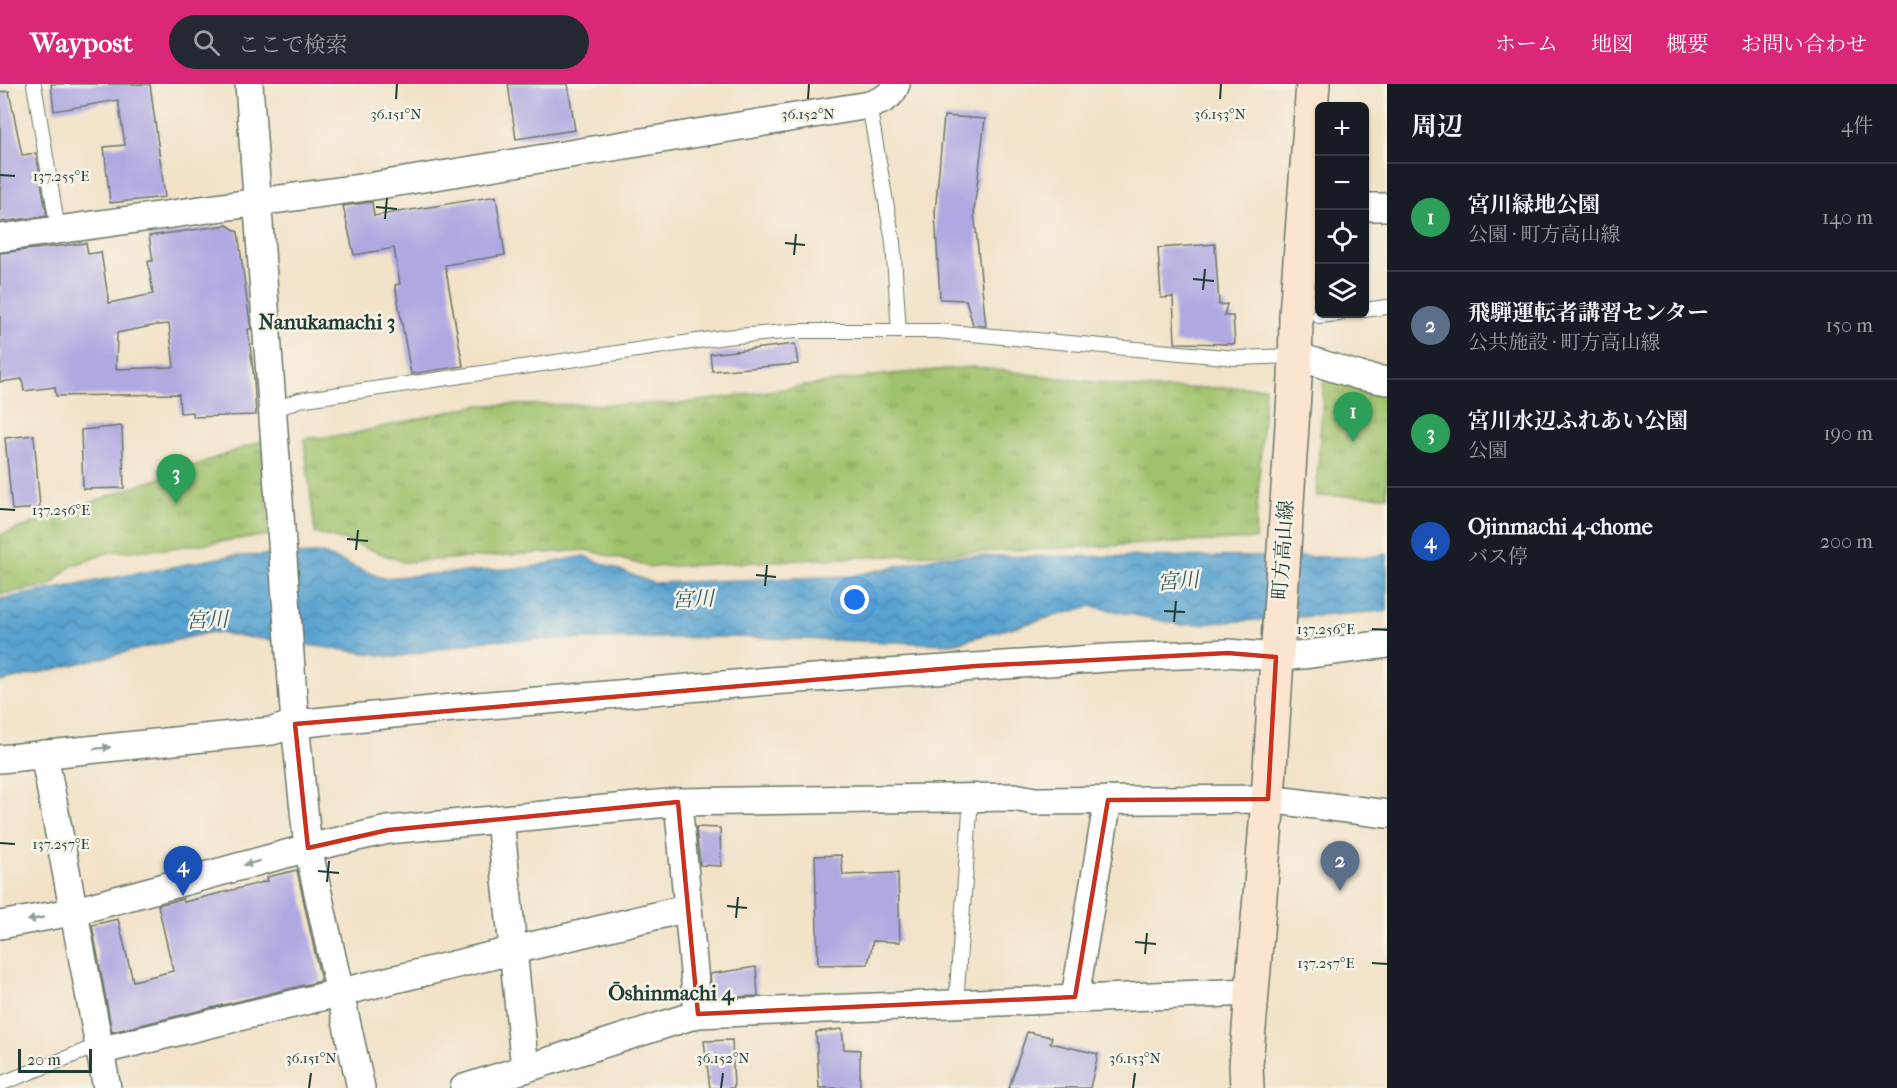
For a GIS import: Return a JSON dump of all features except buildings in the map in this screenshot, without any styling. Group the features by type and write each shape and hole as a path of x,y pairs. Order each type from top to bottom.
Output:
{"main road":[{"name":"町方高山線","path":"1247,1088 1246,1065 1268,799 1296,367 1296,315 1312,207 1313,84"}],"street":[{"path":"249,84 295,716 308,848 361,1088"},
{"path":"0,238 374,186 869,105 884,100 896,84"},
{"path":"1369,207 1387,207"},
{"path":"1296,367 1387,381"},
{"path":"0,759 272,731 295,716 442,709 976,666 1277,650 1302,655 1387,644"},
{"path":"44,754 107,1088"},
{"path":"0,925 72,912 308,848 388,830 678,802 1014,797 1035,801 1268,799 1387,814"},
{"path":"1075,998 1108,800"},
{"path":"678,802 698,1014"},
{"path":"500,819 525,1069"},
{"path":"98,1048 340,994 688,908"},
{"path":"464,1088 698,1014 1252,992"}],"lane":[{"path":"34,84 58,230"},
{"path":"869,105 893,242 899,331"},
{"path":"1369,309 1387,307"},
{"path":"273,421 299,400 725,337 797,331 971,333 1236,358 1296,367"},
{"path":"956,1003 971,798"},
{"path":"0,1084 98,1048"}],"highlighted area":[{"path":"1228,653 1276,657 1268,799 1108,800 1075,997 698,1014 678,802 388,830 308,848 295,724 976,666"}],"green space":[{"path":"973,367 1147,389 1265,387 1255,539 650,567 587,550 404,562 350,542 315,533 304,439 347,435 478,405 679,404 890,374"},
{"path":"1324,379 1387,388 1387,496 1316,496"},
{"path":"262,441 269,535 165,549 110,552 70,567 50,586 0,594 0,535"}],"water":[{"name":"宮川","path":"323,554 382,578 531,567 584,556 653,583 852,576 942,556 1367,557 1387,554 1387,611 1182,625 1091,606 952,644 740,637 489,640 395,657 211,632 0,682 0,599 230,556"}],"place":[{"name":"宮川緑地公園","path":"1353,442"},
{"name":"宮川水辺ふれあい公園","path":"176,504"},
{"name":"飛騨運転者講習センター","path":"1340,891"},
{"name":"Ojinmachi 4-chome","path":"183,896"}],"district":[{"name":"Nanukamachi 3","path":"327,322"},
{"name":"Ōshinmachi 4","path":"671,993"}]}
